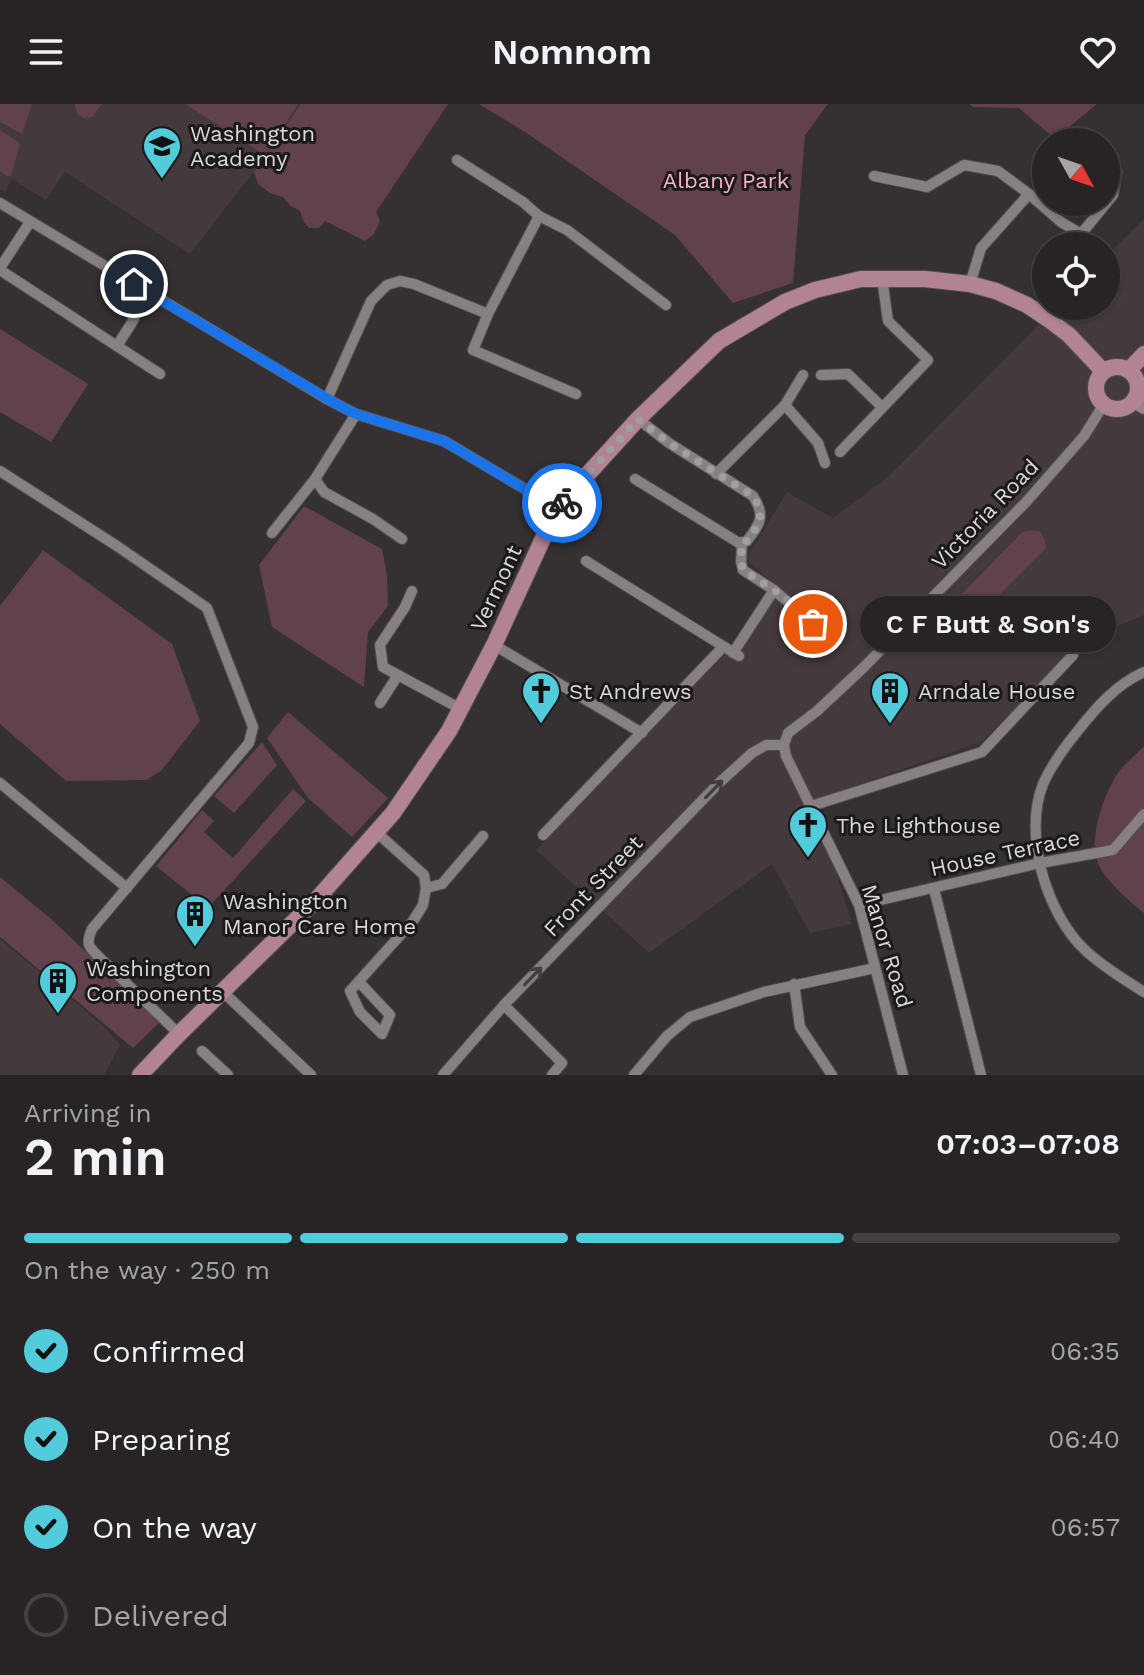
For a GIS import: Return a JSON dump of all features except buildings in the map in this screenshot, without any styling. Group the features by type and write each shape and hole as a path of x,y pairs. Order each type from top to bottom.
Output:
{"main road":[{"name":"Vermont","path":"140,1075 317,899 393,813 461,709 557,508 638,419 719,341 785,302 815,290 861,279 925,279 970,284 996,291 1027,305 1069,335 1103,371"},
{"path":"1129,370 1144,354"},
{"path":"1118,367 1129,370 1135,377 1139,404 1116,409 1104,404 1096,394 1103,371 1118,367"}],"street":[{"path":"457,160 523,202 539,216 567,230 666,305"},
{"path":"874,176 927,187 964,165 998,171 1032,197"},
{"path":"970,284 981,248 1029,194"},
{"path":"0,203 327,399 356,414 444,441 557,508"},
{"path":"539,216 488,314 473,350 576,394"},
{"path":"1054,216 1081,234 1096,216"},
{"path":"30,222 0,269 160,374"},
{"path":"840,452 928,360 888,321 882,278"},
{"path":"327,399 371,301 387,285 400,281 414,284 488,314"},
{"path":"117,346 134,319"},
{"path":"821,375 848,374 882,407"},
{"path":"716,474 785,405 803,375"},
{"name":"Victoria Road","path":"784,745 788,733 817,711 864,667 1027,501 1084,436 1104,404"},
{"path":"785,405 818,443 825,463"},
{"path":"272,533 315,479 356,414"},
{"path":"635,479 739,543 747,541 759,524 759,506 753,496 669,443 638,419"},
{"path":"0,471 112,542 207,608 253,727 249,743 92,929 88,940 89,947 179,1034"},
{"path":"315,479 324,492 402,539"},
{"path":"742,542 743,570 774,590 813,624"},
{"path":"586,561 732,652"},
{"path":"543,835 642,733 732,652 774,590"},
{"path":"412,591 380,645 383,667 461,709"},
{"path":"494,645 642,733"},
{"path":"811,806 982,752 1073,655"},
{"path":"1144,672 1111,693 1071,739 1043,784 1035,825 1040,863 1050,898 1065,927 1085,951 1144,992"},
{"path":"380,703 398,675"},
{"name":"Front Street","path":"443,1075 504,1005 719,783 752,753 766,745 784,745"},
{"name":"Manor Road","path":"784,745 786,756 859,905 903,1075"},
{"path":"0,783 127,888"},
{"name":"House Terrace","path":"859,905 1040,863 1113,850 1144,814"},
{"path":"359,982 390,1015 382,1034 360,1012 350,991 413,921 423,905 426,888 424,875 375,831"},
{"path":"426,888 442,884 483,836"},
{"path":"934,889 981,1075"},
{"path":"634,1075 667,1036 690,1017 794,984 875,968"},
{"path":"794,984 800,1027 832,1075"},
{"path":"222,991 308,1074"},
{"path":"504,1005 562,1063 552,1075"},
{"path":"202,1051 228,1075"}],"shaded area":[{"name":"Washington Academy","path":"0,104 306,104 190,254 65,172 46,200 12,179 5,192 0,189"},
{"path":"1144,219 1144,615 1087,639 981,742 814,800 852,924 810,933 772,864 649,953 536,850 735,644 779,588 746,559 787,492 833,518 888,477 1043,320 1120,320 1120,243"},
{"path":"0,939 106,1028 120,1045 104,1075 0,1075"}],"green space":[{"path":"0,104 32,104 22,134 0,122"},
{"path":"75,104 102,104 92,117 84,118 77,114"},
{"path":"185,104 298,104 265,155"},
{"path":"301,104 448,104 376,212 380,221 374,234 365,241 325,221 319,228 309,228 300,211 283,197 270,193 258,184 254,172"},
{"name":"Albany Park","path":"479,104 828,104 805,135 793,283 733,303 675,235"},
{"path":"969,104 1097,104 1068,128 1042,128 1019,108 973,107"},
{"path":"0,130 20,143 11,176 8,177 0,171"},
{"path":"0,329 88,384 51,442 0,412"},
{"path":"304,506 382,549 388,606 368,632 364,687 272,627 259,565"},
{"path":"1040,531 1046,548 973,621 962,621 955,614 958,598 1022,532"},
{"path":"43,550 172,644 200,721 161,771 146,780 66,781 0,724 0,606"},
{"path":"288,712 388,798 352,837 308,798 267,738"},
{"path":"262,742 277,765 234,813 214,796"},
{"path":"1144,746 1144,913 1105,876 1095,853 1095,841 1099,816 1113,782 1121,769"},
{"path":"293,789 306,801 208,908 156,866 202,810 214,821 204,832 233,858"},
{"path":"0,877 50,918 160,1022 133,1048 0,937"}],"way so far":[{"path":"562,503 638,419 669,443 753,496 759,506 759,524 747,541 742,542 743,570 783,596 813,624"}],"place":[{"name":"Washington Academy","path":"162,180"},
{"name":"C F Butt & Son's","path":"813,624"},
{"name":"St Andrews","path":"541,725"},
{"name":"Arndale House","path":"890,725"},
{"name":"The Lighthouse","path":"808,859"},
{"name":"Washington Manor Care Home","path":"195,948"},
{"name":"Washington Components","path":"58,1015"}],"route":[{"path":"134,284 340,406 356,414 444,441 557,508 562,503"}]}
